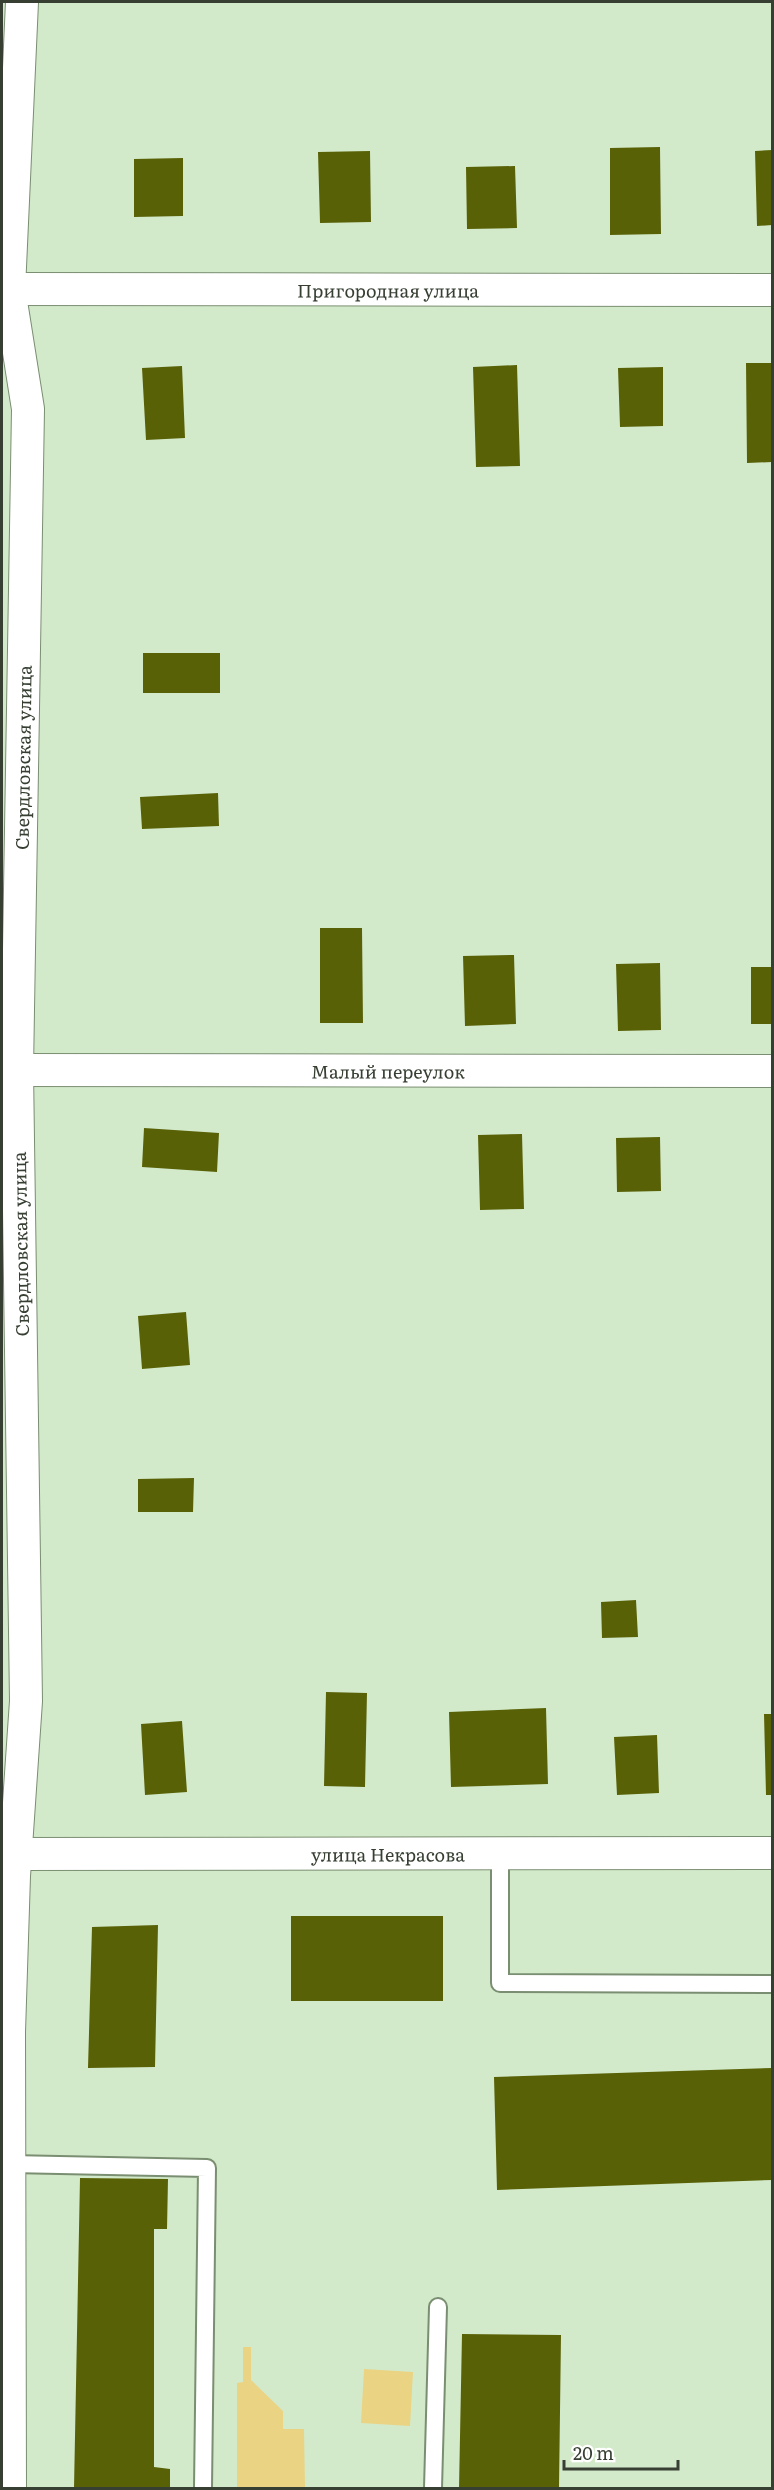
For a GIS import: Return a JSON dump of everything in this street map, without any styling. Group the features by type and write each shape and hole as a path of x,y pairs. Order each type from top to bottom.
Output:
{"street":[{"name":"Свердловская улица","path":"10,2488 8,1854 26,1701 9,1070 28,409 5,289 22,2"},
{"name":"Пригородная улица","path":"5,289 772,290"},
{"name":"Малый переулок","path":"9,1070 772,1071"},
{"name":"улица Некрасова","path":"8,1854 772,1853"}],"lane":[{"path":"500,1853 500,1983 772,1984"},
{"path":"10,2164 207,2168 203,2488"},
{"path":"433,2488 438,2307"}],"shaded area":[{"path":"243,2347 251,2347 251,2380 283,2411 283,2429 304,2429 305,2488 237,2488 237,2383 243,2382"},
{"path":"364,2369 413,2372 410,2426 361,2423"}],"building":[{"path":"660,147 661,234 610,235 610,148"},
{"path":"772,150 772,225 757,226 755,151"},
{"path":"370,151 371,222 320,223 318,152"},
{"path":"183,158 183,216 134,217 134,159"},
{"path":"515,166 517,228 467,229 466,167"},
{"path":"746,363 772,363 772,462 747,463"},
{"path":"517,365 520,466 476,467 473,367"},
{"path":"182,366 185,438 146,440 142,368"},
{"path":"663,367 663,426 620,427 618,368"},
{"path":"143,653 220,653 220,693 143,693"},
{"path":"218,793 219,826 142,829 140,797"},
{"path":"320,928 362,928 363,1023 320,1023"},
{"path":"514,955 516,1024 465,1026 463,956"},
{"path":"660,963 661,1030 618,1031 616,964"},
{"path":"751,967 772,967 772,1024 751,1024"},
{"path":"144,1128 219,1133 217,1172 142,1167"},
{"path":"522,1134 524,1209 480,1210 478,1135"},
{"path":"660,1137 661,1191 617,1192 616,1138"},
{"path":"186,1312 190,1365 142,1369 138,1316"},
{"path":"194,1478 193,1512 138,1512 138,1479"},
{"path":"636,1600 638,1637 602,1638 601,1602"},
{"path":"326,1692 367,1693 365,1787 324,1786"},
{"path":"546,1708 548,1784 451,1787 449,1712"},
{"path":"764,1714 772,1714 772,1795 766,1795"},
{"path":"182,1721 187,1792 145,1795 141,1724"},
{"path":"657,1735 659,1793 617,1795 614,1737"},
{"path":"291,1916 443,1916 443,2001 291,2001"},
{"path":"158,1925 155,2067 88,2068 92,1927"},
{"path":"772,2068 772,2180 497,2190 494,2077"},
{"path":"80,2178 168,2179 167,2229 154,2229 154,2467 170,2469 170,2488 74,2488"},
{"path":"462,2334 561,2335 559,2488 459,2488"}]}
